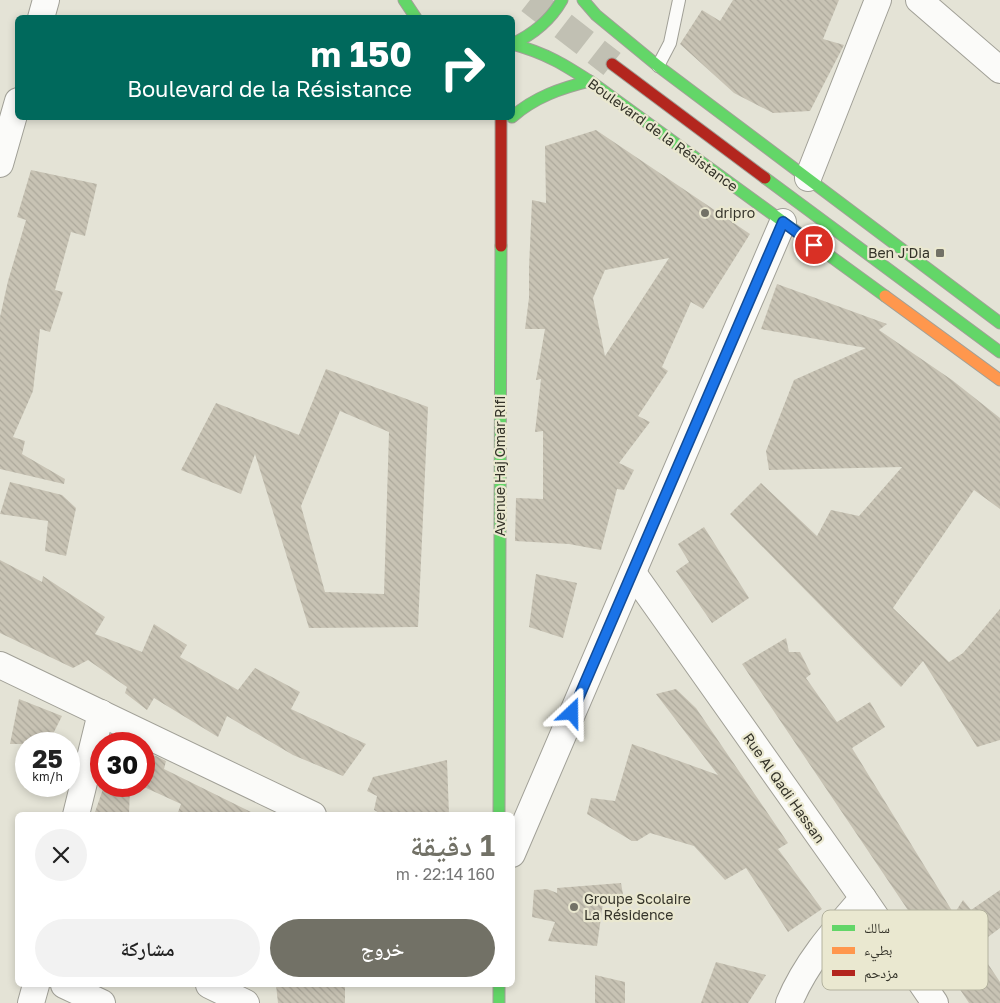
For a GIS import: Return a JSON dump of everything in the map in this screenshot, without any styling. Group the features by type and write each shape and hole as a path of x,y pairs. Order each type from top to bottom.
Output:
{"main road":[{"path":"404,0 414,15"},
{"path":"515,43 537,32 555,12 562,0"},
{"path":"583,0 596,15 658,66 1000,323"},
{"name":"Boulevard de la Résistance","path":"515,45 535,50 561,62 590,81 1000,380"},
{"path":"612,64 1000,352"},
{"path":"515,114 543,95 590,81"},
{"name":"Avenue Haj Omar Rifi","path":"499,812 501,120"},
{"path":"501,134 510,120"},
{"path":"499,987 499,1003"}],"street":[{"path":"42,15 46,0"},
{"path":"808,178 878,0"},
{"path":"919,0 1000,70"},
{"path":"0,164 15,112"},
{"path":"515,847 783,222"},
{"name":"Rue Al Qadi Hassan","path":"633,573 871,910"},
{"path":"0,665 307,812"},
{"path":"77,812 101,713"},
{"path":"853,910 863,898"},
{"path":"789,1003 798,982 810,962 822,948"},
{"path":"30,1003 35,987"},
{"path":"68,987 102,1003"},
{"path":"213,987 246,1003"},
{"name":"Rue Al Qadi Hassan","path":"925,990 934,1003"}],"lane":[{"path":"658,66 670,43 679,0"}],"building":[{"path":"733,0 839,0 823,39 844,45 810,111 773,113 734,93 680,44 702,10 720,21"},
{"path":"596,130 750,234 703,309 691,302 662,367 668,371 638,416 650,422 619,463 634,470 624,490 617,489 601,550 569,544 515,541 516,498 543,499 543,431 535,432 541,379 536,380 545,329 525,329 529,298 532,200 546,203 545,146","holes":["669,258 605,356 593,298 605,270"]},
{"path":"31,170 97,184 85,236 71,232 55,290 63,292 50,332 40,329 33,391 13,437 25,441 22,454 65,479 64,484 0,469 0,317 8,281 26,220 17,217"},
{"path":"777,284 887,324 879,330 952,380 1000,418 1000,509 974,490 893,608 949,662 963,653 1000,609 1000,740 977,747 923,661 901,687 730,514 761,483 817,536 831,510 859,516 902,467 769,470 766,451 794,380 866,348 761,329"},
{"path":"326,369 428,407 418,627 309,628 255,454 241,494 181,470 216,403 299,435","holes":["340,411 389,432 384,594 325,592 301,506"]},
{"path":"10,482 62,495 76,508 66,556 45,551 48,521 0,514"},
{"path":"704,527 749,598 712,623 676,571 689,562 678,544"},
{"path":"0,560 42,582 43,576 105,617 95,634 142,652 154,624 187,645 180,657 238,690 255,668 300,692 291,709 366,744 343,776 293,755 227,716 218,737 154,698 147,710 125,693 127,687 88,660 73,668 0,633"},
{"path":"536,574 577,583 563,638 529,627"},
{"path":"786,638 789,652 800,652 811,674 806,678 837,722 870,702 885,727 852,748 952,910 908,910 742,664"},
{"path":"676,689 696,708 788,843 778,849 822,909 788,932 746,868 725,880 694,846 650,833 637,841 632,841 587,814 591,798 615,801 632,744 718,775 656,694"},
{"path":"19,699 62,716 54,732 15,732 15,744 10,744"},
{"path":"155,756 166,761 164,769 251,812 178,812 181,804 155,792"},
{"path":"447,760 449,812 378,812 374,810 377,796 367,791 373,777"},
{"path":"100,797 130,797 129,812 95,812"},
{"path":"621,883 624,900 603,903 597,946 548,941 555,922 532,917 534,890 547,889 557,893 557,888"},
{"path":"1000,890 1000,928 988,937 988,910 971,910"},
{"path":"963,900 971,910 957,910"},
{"path":"716,962 766,975 748,1003 701,1003"},
{"path":"988,964 1000,982 1000,1003 969,1003 960,990 988,990"},
{"path":"595,975 625,982 625,1003 595,1003"},
{"path":"276,987 345,987 345,1003 278,1003"}],"tunnel":[{"path":"530,0 612,64"}],"traffic: fast":[{"path":"404,0 414,15"},
{"path":"515,42 541,26 562,0"},
{"path":"583,0 596,15 658,66 1000,323"},
{"path":"515,45 555,60 594,84 885,296"},
{"path":"515,115 549,94 590,81"},
{"path":"765,178 1000,352"},
{"path":"499,812 501,246"},
{"path":"499,987 499,1003"}],"traffic: slow":[{"path":"885,296 1000,380"}],"traffic: jam":[{"path":"612,64 765,178"},
{"path":"501,120 501,246"}],"place":[{"name":"dripro","path":"705,213"},
{"name":"Ben J'Dia","path":"940,253"},
{"name":"Groupe Scolaire La Résidence","path":"574,907"}],"route":[{"path":"572,713 783,222 814,245"}]}
